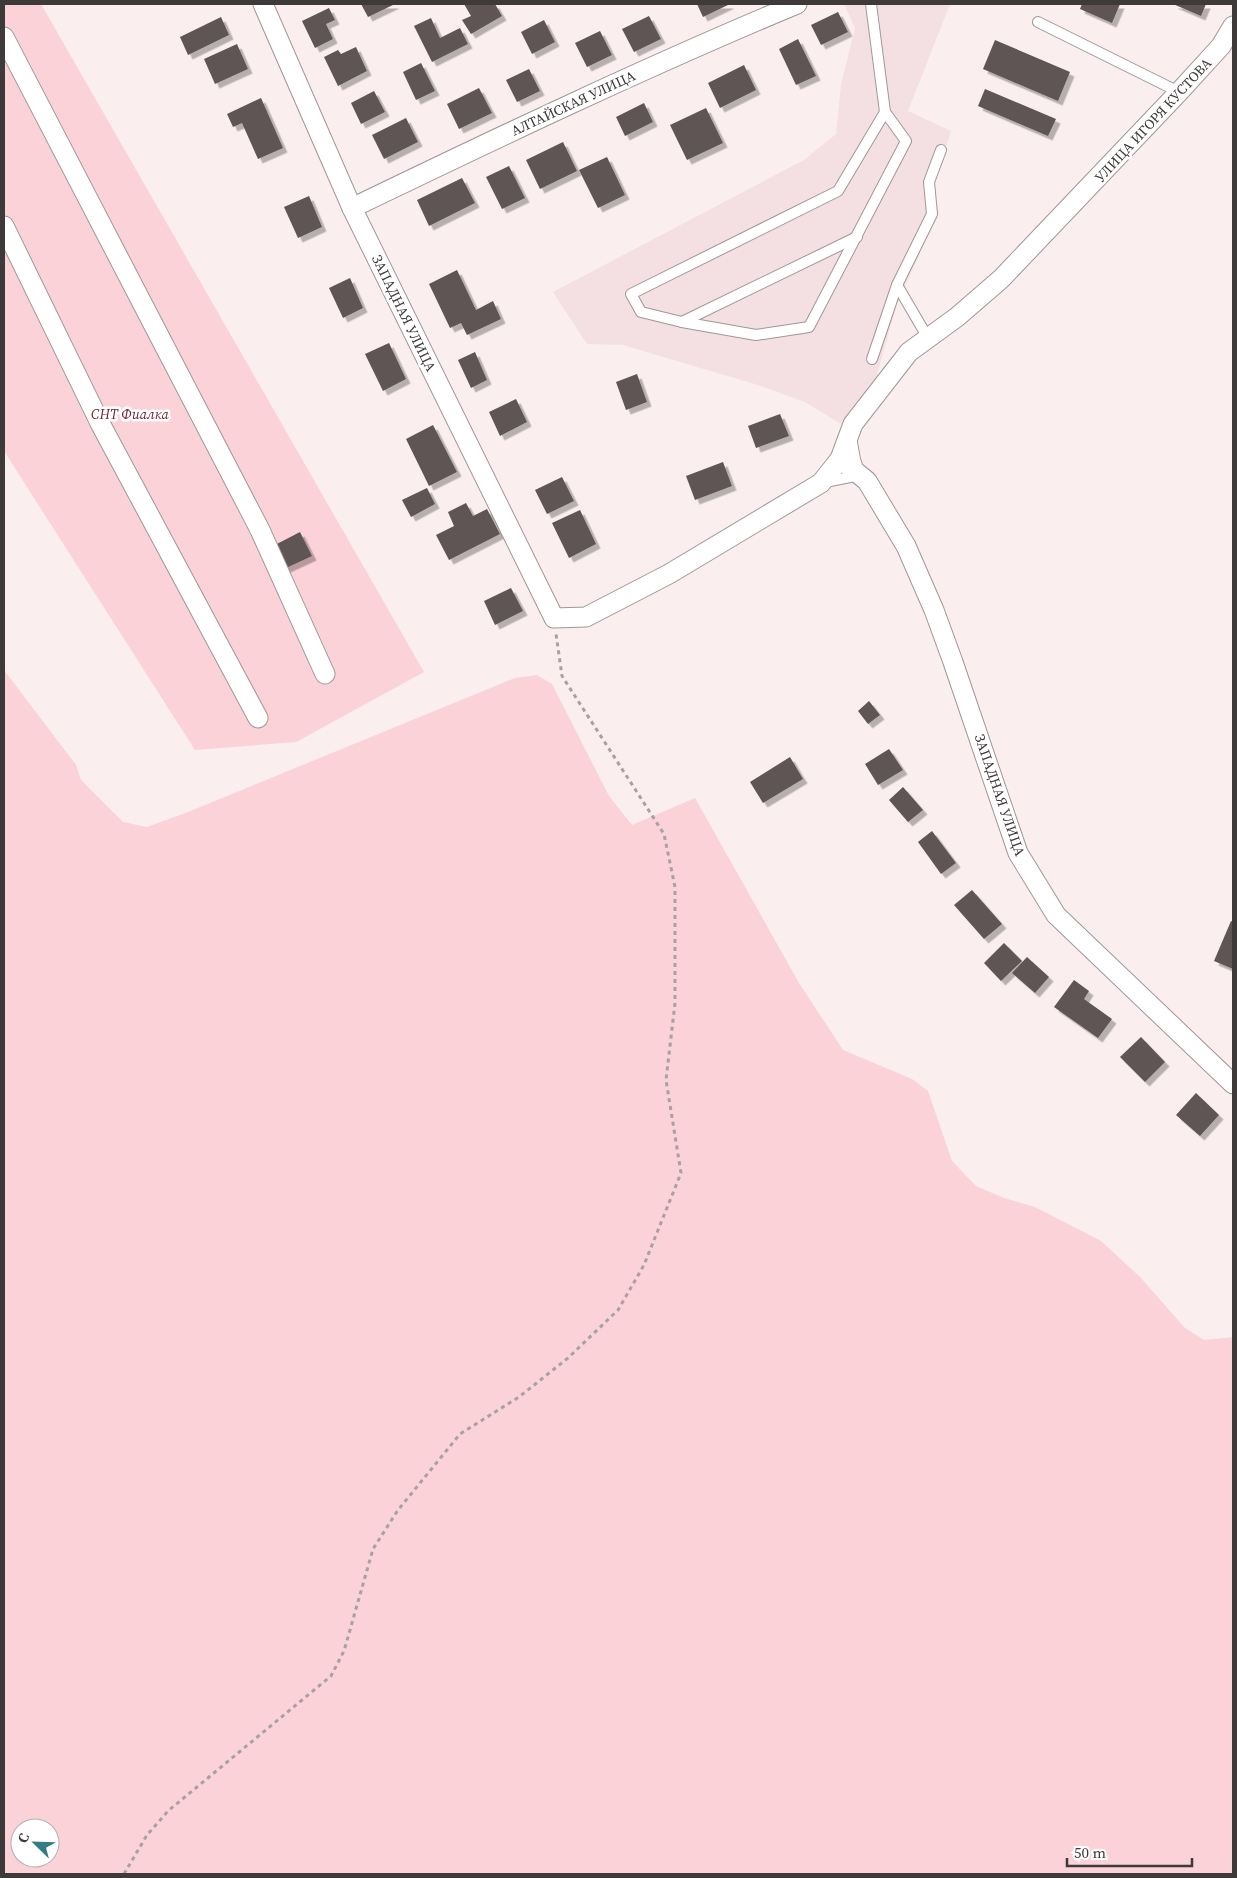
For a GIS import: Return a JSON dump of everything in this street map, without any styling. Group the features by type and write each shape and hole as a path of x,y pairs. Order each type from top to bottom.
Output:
{"street":[{"name":"ЗАПАДНАЯ УЛИЦА","path":"263,4 352,208 554,618"},
{"name":"АЛТАЙСКАЯ УЛИЦА","path":"352,208 487,143 717,37 797,4"},
{"name":"УЛИЦА ИГОРЯ КУСТОВА","path":"821,483 840,459 853,424 909,352 957,317 1001,280 1179,92 1221,46 1233,26"},
{"path":"4,37 260,530 325,674"},
{"path":"4,226 101,425 258,718"},
{"name":"ЗАПАДНАЯ УЛИЦА","path":"840,459 867,481 906,546 934,610 1018,854 1056,915 1233,1084"},
{"path":"554,618 586,618 669,574 821,483"}],"lane":[{"path":"871,4 885,112 906,141 810,328 756,335 682,322 641,312 631,294 838,191 885,112"},
{"path":"1038,22 1179,92"},
{"path":"872,359 897,285 932,214 929,182 941,150"},
{"path":"682,322 857,236"},
{"path":"897,285 928,338"},
{"path":"821,483 836,478 860,475 854,459 850,432"}],"path":[{"path":"124,1874 147,1835 168,1811 331,1676 344,1651 373,1549 398,1510 460,1434 519,1397 568,1358 618,1310 644,1265 681,1173 666,1080 675,1003 675,888 664,834 562,676 554,618"}],"shaded area":[{"path":"844,4 950,4 908,111 951,131 932,194 939,212 897,304 876,378 841,424 805,402 758,385 623,345 587,344 553,292 804,160 836,134 841,85 855,28"}],"green space":[{"name":"СНТ Фиалка","path":"4,4 41,4 424,672 296,742 195,750 4,451"},
{"path":"4,670 76,765 81,780 123,822 147,827 515,678 537,675 552,684 609,796 632,825 695,798 799,983 843,1050 912,1079 928,1091 952,1161 976,1186 1004,1198 1035,1207 1101,1241 1140,1277 1185,1328 1204,1340 1233,1337 1233,1874 4,1874"}],"building":[{"path":"361,4 395,4 368,17"},
{"path":"464,4 495,4 502,16 471,34 462,20 471,16"},
{"path":"697,4 730,4 703,17"},
{"path":"1082,4 1120,4 1112,23 1080,9"},
{"path":"1173,4 1206,4 1201,16"},
{"path":"329,8 335,20 326,24 333,39 315,48 302,21"},
{"path":"838,12 848,32 821,45 811,25"},
{"path":"649,16 661,39 634,52 622,29"},
{"path":"221,17 229,35 188,55 180,37"},
{"path":"431,18 440,38 460,28 468,44 432,62 414,26"},
{"path":"544,20 555,42 532,54 521,32"},
{"path":"600,31 612,55 587,67 575,43"},
{"path":"798,39 816,76 796,85 779,49"},
{"path":"995,40 1070,72 1058,101 983,69"},
{"path":"237,44 248,69 215,84 204,59"},
{"path":"356,47 367,71 338,86 324,57 338,50 341,54"},
{"path":"421,63 435,91 416,100 403,72"},
{"path":"744,65 756,90 720,108 708,83"},
{"path":"529,69 540,91 517,102 506,80"},
{"path":"479,88 492,113 459,129 447,104"},
{"path":"985,89 1056,119 1048,136 978,106"},
{"path":"374,91 385,112 361,124 351,103"},
{"path":"261,98 283,148 258,159 242,123 233,127 227,114"},
{"path":"644,103 653,122 625,136 616,117"},
{"path":"706,108 723,143 687,160 670,125"},
{"path":"406,118 418,142 384,159 372,135"},
{"path":"563,142 577,171 540,189 526,160"},
{"path":"607,157 625,195 598,208 579,170"},
{"path":"509,166 525,198 502,209 486,177"},
{"path":"462,178 475,203 429,226 417,200"},
{"path":"309,196 322,227 298,238 284,207"},
{"path":"457,270 476,310 493,301 501,319 467,335 461,323 450,328 429,284"},
{"path":"350,278 363,308 343,318 329,288"},
{"path":"389,343 406,379 383,391 365,354"},
{"path":"475,352 487,380 471,388 458,360"},
{"path":"637,374 647,402 626,410 616,382"},
{"path":"516,399 527,422 500,436 489,412"},
{"path":"780,414 789,436 756,448 748,426"},
{"path":"433,425 457,472 429,486 406,439"},
{"path":"723,462 732,486 695,500 686,476"},
{"path":"562,477 574,501 547,514 535,490"},
{"path":"427,488 435,504 411,517 402,500"},
{"path":"466,503 473,516 487,509 500,534 449,560 436,535 454,526 448,512"},
{"path":"580,510 596,544 569,558 552,523"},
{"path":"300,532 312,556 284,569 273,546"},
{"path":"511,588 523,611 495,625 484,601"},
{"path":"869,701 880,715 868,724 858,711"},
{"path":"889,749 903,770 878,785 865,764"},
{"path":"790,757 803,779 763,803 750,782"},
{"path":"903,787 923,810 908,822 889,800"},
{"path":"932,831 956,863 941,874 918,842"},
{"path":"972,890 1002,924 984,939 954,905"},
{"path":"1231,921 1233,922 1233,969 1214,961"},
{"path":"1004,943 1022,961 1001,981 984,963"},
{"path":"1027,957 1049,977 1035,993 1012,973"},
{"path":"1074,980 1089,991 1084,999 1112,1019 1098,1038 1054,1007"},
{"path":"1141,1037 1165,1062 1145,1082 1120,1057"},
{"path":"1196,1093 1219,1115 1200,1136 1176,1115"}]}
